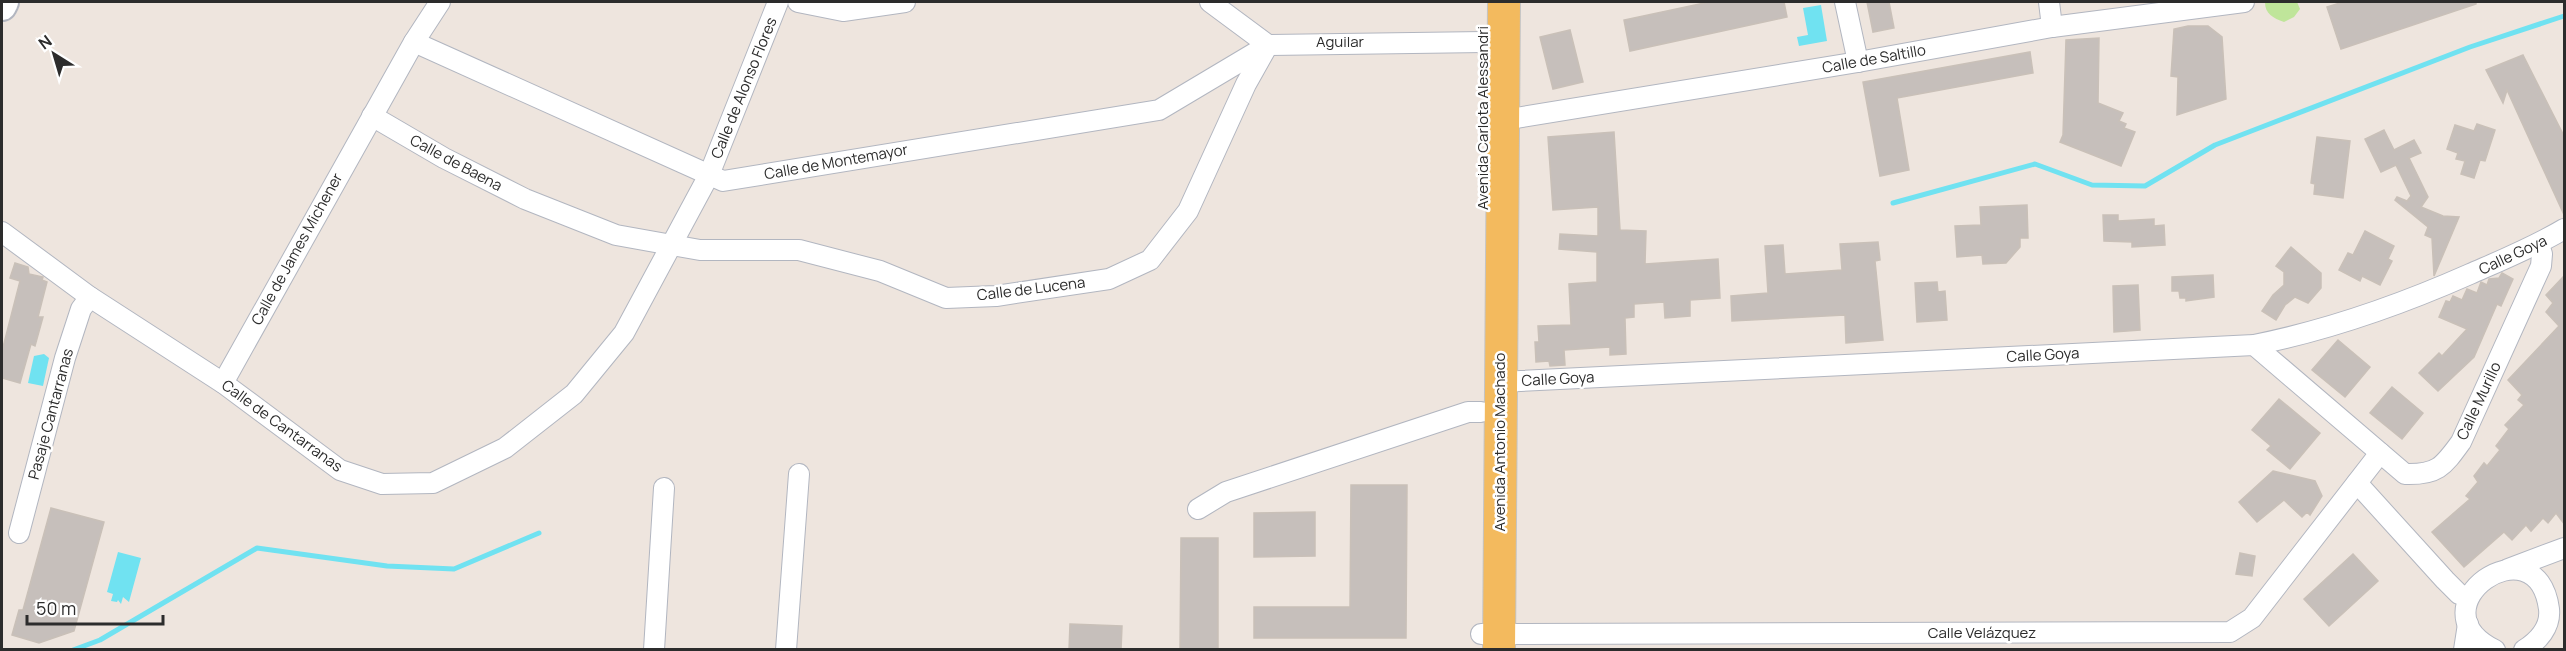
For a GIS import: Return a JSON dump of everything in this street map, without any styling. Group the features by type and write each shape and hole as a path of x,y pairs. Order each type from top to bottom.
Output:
{"main road":[{"path":"2,6 4,2"},
{"name":"Avenida Carlota Alessandri","path":"1484,2 1492,235"},
{"name":"Avenida Carlota Alessandri","path":"1492,235 1504,120 1504,2"},
{"name":"Avenida Antonio Machado","path":"1490,642 1500,382 1492,235"},
{"name":"Avenida Antonio Machado","path":"1490,642 1481,412 1492,235"}],"street":[{"path":"372,116 414,42 440,2"},
{"name":"Calle de Alonso Flores","path":"709,175 778,2"},
{"path":"798,2 843,11 904,2"},
{"path":"1210,2 1268,45"},
{"path":"1845,2 1857,62"},
{"path":"2049,2 2052,27"},
{"name":"Calle de Saltillo","path":"1504,120 1857,62 2052,27 2244,2"},
{"name":"Calle de Montemayor","path":"414,42 723,181 1159,110 1268,45"},
{"name":"Aguilar","path":"1268,45 1484,42"},
{"name":"Calle de Lucena","path":"669,246 700,250 800,250 880,271 946,298 996,296 1109,279 1150,260 1188,211 1246,84 1268,45"},
{"name":"Calle de Baena","path":"372,116 444,158 535,203 616,235 669,246"},
{"name":"Calle de James Michener","path":"223,382 372,116"},
{"name":"Calle de Cantarranas","path":"2,232 90,297 223,382 340,470 382,484 433,483 505,448 574,394 624,333 709,175"},
{"name":"Calle Goya","path":"1500,382 2254,345 2307,334 2418,297 2539,244 2565,229"},
{"name":"Calle Murillo","path":"2254,345 2405,474 2426,475 2444,466 2461,442 2541,266 2542,254 2539,244"},
{"name":"Pasaje Cantarranas","path":"19,533 65,358 81,309 90,297"},
{"path":"1198,509 1226,492 1468,412 1481,412"},
{"name":"Calle Velázquez","path":"1490,642 2230,632 2252,618 2380,453"},
{"path":"786,650 799,474"},
{"path":"2357,483 2445,580 2459,594 2469,597"},
{"path":"654,650 664,488"},
{"path":"2464,650 2469,624 2469,597 2484,577 2565,548"},
{"path":"2507,570 2524,573 2538,583 2547,597 2550,615 2545,631 2534,648"},
{"path":"2469,624 2480,642 2495,650"}],"green space":[{"path":"2265,2 2297,2 2300,9 2294,17 2284,22 2270,15 2266,10"}],"water":[{"path":"1821,5 1827,41 1799,46 1797,37 1808,35 1803,8"},
{"path":"44,354 49,358 43,386 28,383 34,356"},
{"path":"118,552 141,558 129,602 123,597 121,604 118,600 117,602 111,601 113,594 107,592"}],"building":[{"path":"1709,2 1784,2 1787,17 1630,51 1624,20"},
{"path":"1867,2 1889,2 1894,28 1873,32"},
{"path":"2343,2 2476,2 2476,4 2341,49 2327,7"},
{"path":"2208,26 2222,37 2226,99 2177,115 2178,77 2171,76 2174,29"},
{"path":"1570,30 1583,82 1553,89 1540,37"},
{"path":"2099,38 2098,103 2123,113 2119,121 2126,124 2124,128 2135,132 2121,166 2060,142 2063,135 2066,40"},
{"path":"2030,52 2033,73 1897,98 1909,170 1880,176 1863,82"},
{"path":"2523,55 2565,138 2565,217 2507,90 2503,103 2486,70"},
{"path":"2477,124 2495,130 2485,161 2480,160 2474,178 2461,174 2465,161 2456,159 2458,153 2447,149 2455,125 2474,131"},
{"path":"2384,130 2394,150 2414,140 2421,153 2409,158 2428,197 2421,207 2443,216 2459,217 2434,276 2432,238 2425,235 2428,227 2395,200 2397,197 2407,201 2411,196 2396,165 2381,172 2365,139"},
{"path":"1614,132 1620,230 1646,231 1645,264 1718,259 1720,298 1690,300 1690,316 1665,318 1664,302 1634,304 1634,317 1625,318 1626,354 1610,355 1610,347 1564,350 1565,365 1550,366 1549,361 1536,362 1535,342 1539,342 1538,326 1571,325 1569,284 1597,282 1597,252 1559,249 1560,234 1598,236 1598,207 1553,210 1548,137"},
{"path":"2317,137 2350,141 2343,198 2314,194 2315,184 2311,183"},
{"path":"2027,205 2028,238 2020,238 2020,247 2006,263 1983,264 1982,255 1957,257 1955,226 1981,225 1980,207"},
{"path":"2103,215 2118,215 2118,221 2154,219 2154,226 2164,225 2165,245 2132,247 2132,242 2104,241"},
{"path":"2365,231 2394,246 2388,259 2392,261 2380,285 2362,276 2360,281 2339,270 2348,253 2353,255"},
{"path":"1878,242 1880,260 1875,261 1883,340 1846,343 1845,315 1732,321 1731,296 1768,293 1765,246 1783,245 1785,274 1842,270 1840,244"},
{"path":"2291,247 2321,273 2321,288 2308,303 2295,297 2285,305 2276,320 2262,311 2273,295 2284,285 2284,272 2276,266"},
{"path":"15,263 28,267 29,274 43,277 42,280 47,282 38,317 43,317 35,346 31,344 20,383 2,378 2,351 20,281 10,278"},
{"path":"2502,273 2513,279 2501,306 2497,304 2474,357 2438,391 2419,373 2439,353 2442,356 2467,329 2439,317 2446,301 2450,302 2453,296 2462,300 2467,289 2477,293 2481,282 2487,285 2489,279 2499,278"},
{"path":"2213,275 2214,297 2186,301 2186,298 2180,298 2179,291 2172,291 2172,277"},
{"path":"2565,275 2565,525 2556,513 2548,523 2543,518 2531,531 2526,525 2512,540 2504,532 2464,567 2432,532 2470,499 2466,496 2478,482 2474,476 2484,463 2487,466 2500,450 2496,446 2509,429 2505,425 2524,405 2518,400 2522,395 2508,380 2559,326 2546,312 2553,303 2546,295"},
{"path":"1937,282 1938,292 1945,291 1947,320 1917,322 1915,283"},
{"path":"2138,285 2140,330 2114,332 2113,286"},
{"path":"2338,340 2370,367 2345,397 2312,370"},
{"path":"2392,387 2423,413 2402,439 2370,413"},
{"path":"2279,399 2320,433 2290,469 2267,450 2271,446 2252,430"},
{"path":"2273,471 2315,481 2322,496 2310,515 2307,512 2302,517 2284,500 2257,522 2239,502"},
{"path":"1351,485 1407,485 1406,638 1254,638 1254,607 1350,607"},
{"path":"51,508 104,522 74,631 39,643 12,635 19,610 23,610"},
{"path":"1315,512 1315,556 1254,557 1254,513"},
{"path":"1181,538 1218,538 1218,650 1180,650"},
{"path":"2240,553 2255,556 2252,576 2236,574"},
{"path":"2353,554 2378,581 2329,626 2304,599"},
{"path":"1070,624 1122,626 1121,650 1069,650"}],"waterway":[{"path":"1893,203 2035,164 2092,185 2145,186 2215,145 2470,47 2564,16"},
{"path":"73,650 100,640 257,548 387,566 454,569 539,533"}]}
